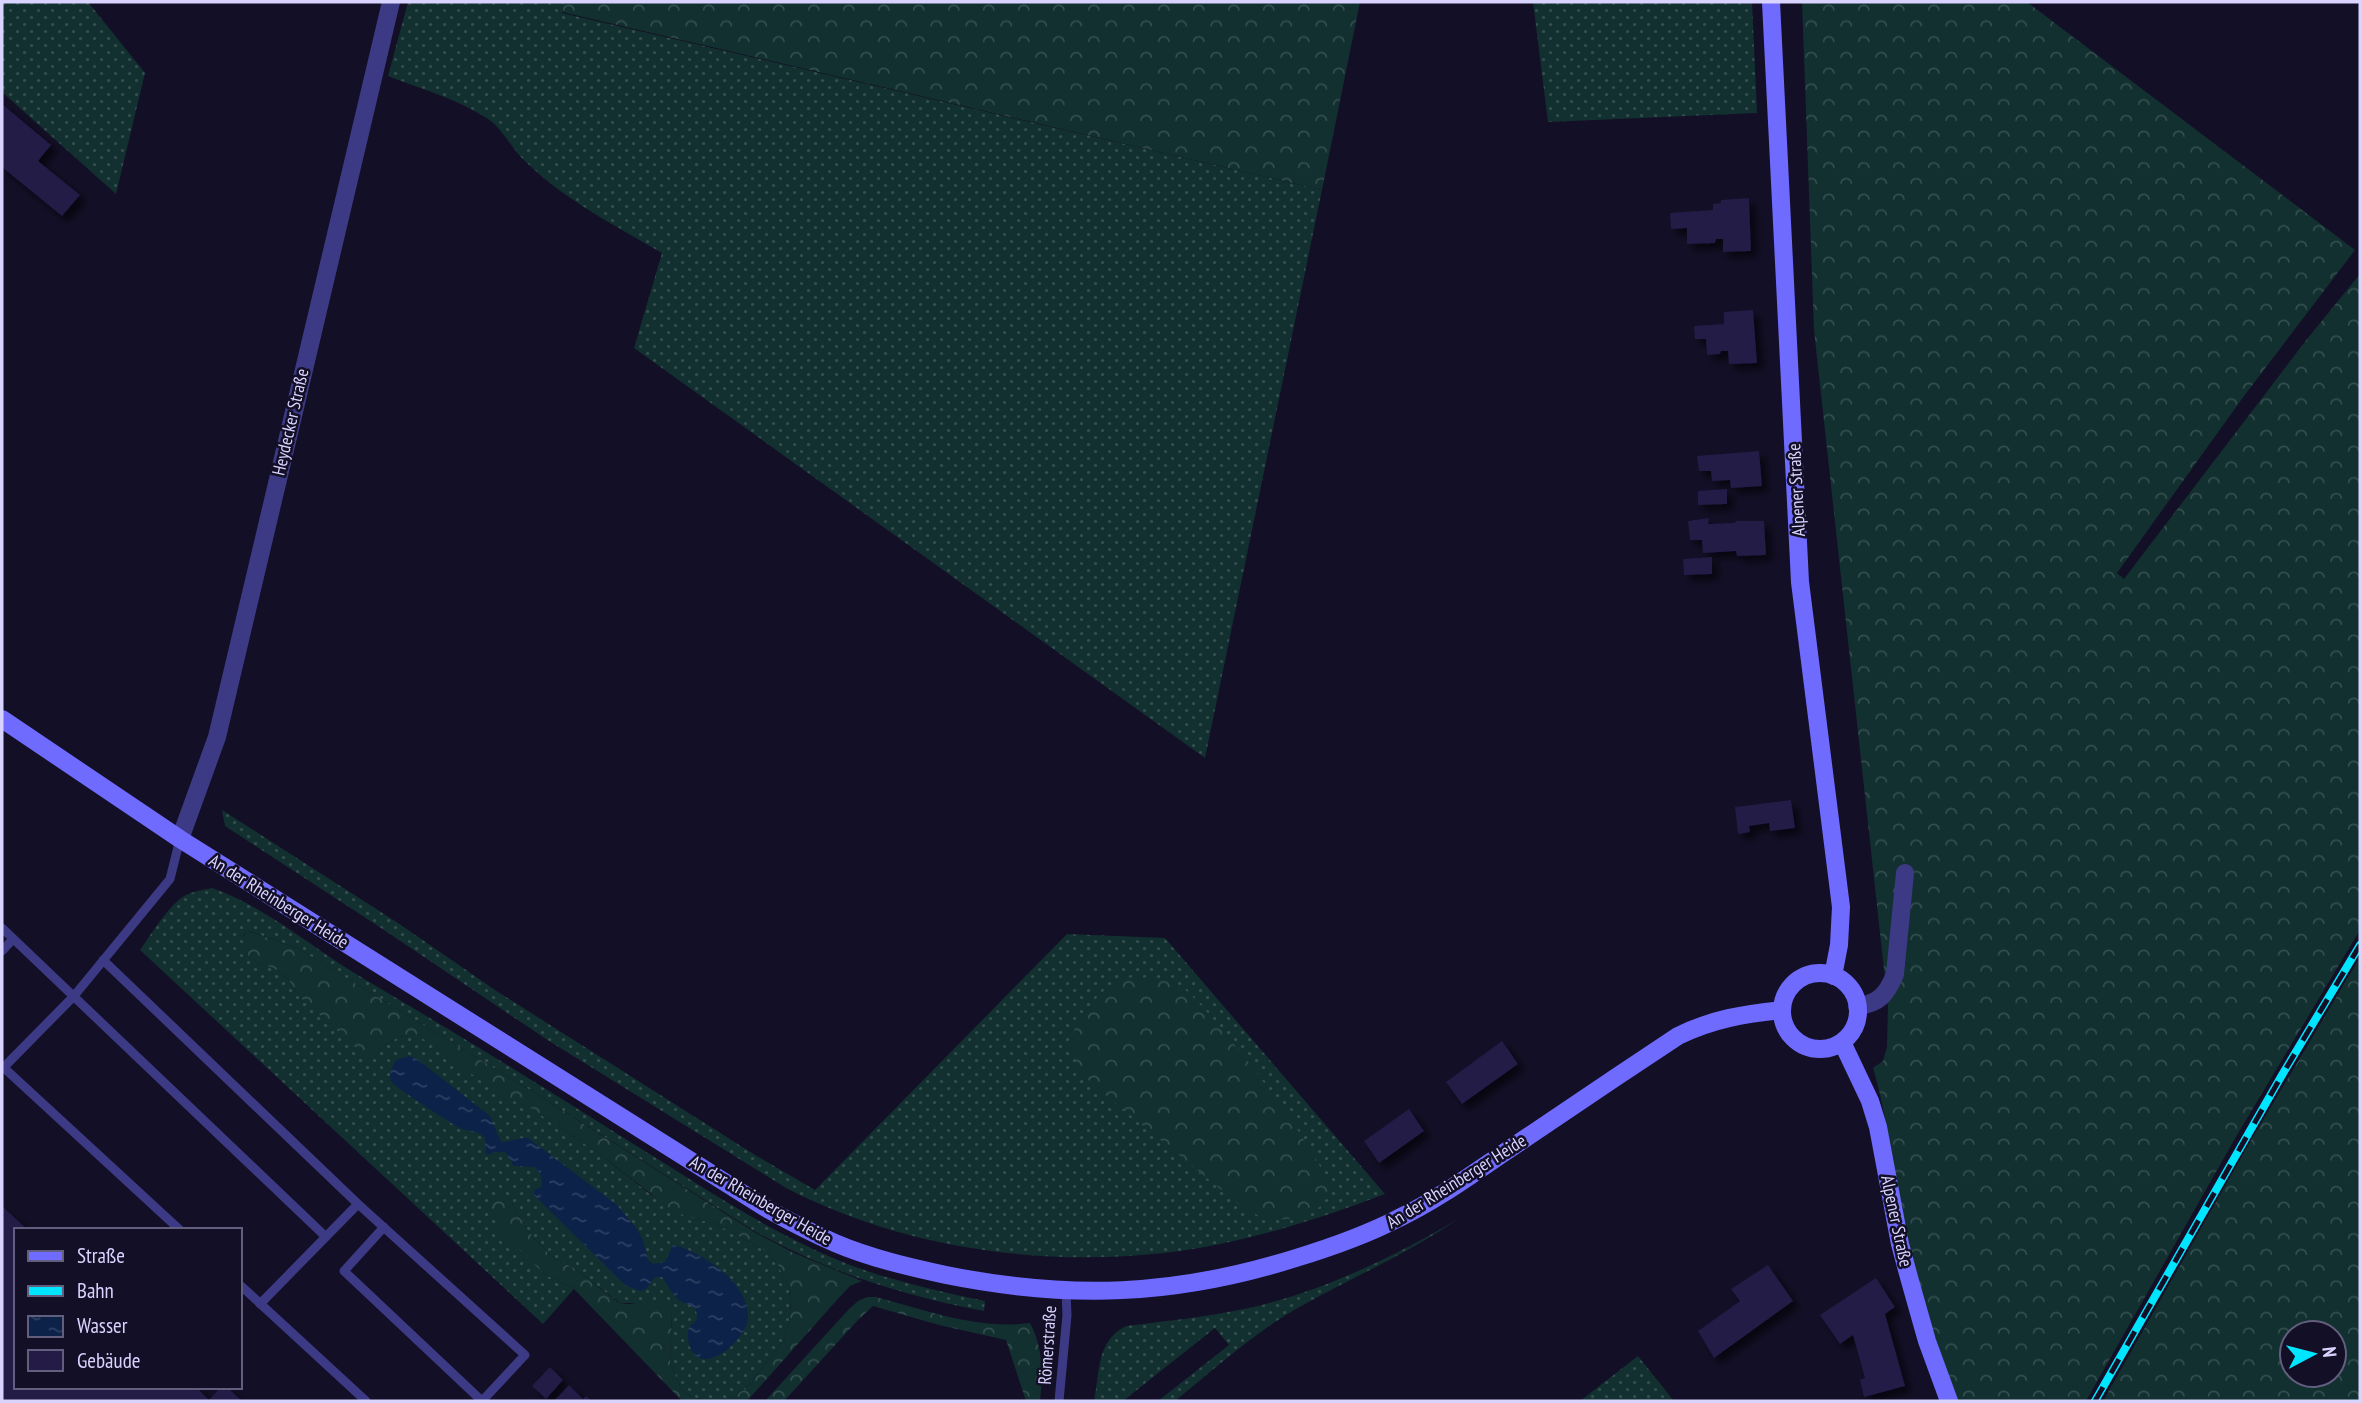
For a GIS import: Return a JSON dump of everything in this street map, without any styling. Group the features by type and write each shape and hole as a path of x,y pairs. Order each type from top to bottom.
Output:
{"street":[{"name":"Heydecker Straße","path":"180,839 217,737 391,2"},
{"name":"Alpener Straße","path":"1771,2 1800,582 1841,907 1839,945 1833,976"},
{"name":"An der Rheinberger Heide","path":"2,719 180,839 789,1221 836,1244 892,1262 973,1280 1066,1292 1142,1290 1245,1273 1343,1243 1431,1201 1678,1036 1712,1021 1782,1010"},
{"path":"1857,1006 1872,1005 1881,999 1895,974 1905,873"},
{"path":"1821,974 1833,976 1849,988 1857,1006 1854,1026 1842,1042 1831,1048 1820,1049 1808,1047 1789,1034 1782,1010 1789,989 1798,980 1821,974"},
{"name":"Alpener Straße","path":"1842,1042 1865,1090 1878,1128 1903,1257 1927,1341 1949,1401"}],"lane":[{"path":"178,1228 3,1067 74,996 170,880 180,839"},
{"path":"2,928 326,1237"},
{"path":"2,951 13,939"},
{"path":"103,960 358,1204 384,1227 525,1355 482,1401 344,1271 384,1227"},
{"path":"260,1304 358,1204"},
{"path":"242,1287 366,1401"},
{"name":"Römerstraße","path":"1059,1401 1067,1315 1066,1292"}],"green space":[{"path":"2,2 88,2 145,73 116,194 2,92"},
{"path":"408,2 564,2 562,13 1322,190 1205,758 634,348 662,253 558,189 522,158 488,119 452,100 388,76"},
{"path":"564,2 1360,2 1322,190 562,12"},
{"path":"1533,2 1752,2 1757,113 1548,122"},
{"path":"1802,2 2027,2 2355,250 2244,396 2117,573 2124,579 2307,339 2360,274 2360,930 2237,1135 2086,1401 1958,1401 1938,1350 1922,1297 1903,1216 1873,1068 1883,1061 1887,1047 1888,1006 1814,330"},
{"path":"222,810 398,923 498,992 755,1155 815,1190 1067,934 1165,938 1385,1194 1304,1222 1221,1244 1116,1257 1067,1257 970,1248 875,1225 786,1188 549,1041 225,826"},
{"path":"212,888 233,896 272,918 347,968 779,1232 870,1272 985,1301 984,1311 867,1281 783,1246 756,1232 297,948 249,931 243,935 254,961 279,971 298,995 374,1058 393,1040 418,1035 502,1095 529,1107 597,1152 650,1194 685,1216 716,1224 768,1252 789,1288 791,1313 784,1340 746,1389 728,1399 710,1401 692,1397 681,1389 670,1362 672,1312 642,1303 620,1303 575,1269 550,1255 528,1231 510,1200 544,1274 574,1289 543,1324 140,950 167,912 180,899 192,892"},
{"path":"248,931 297,948 535,1093 756,1233 794,1253 862,1281 850,1286 747,1401 710,1401 728,1399 746,1389 784,1340 791,1313 789,1288 768,1252 716,1224 685,1216 668,1207 597,1152 529,1107 502,1096 418,1035 398,1037 382,1048 374,1058 366,1057 298,995 279,971 254,961 247,954 243,936"},
{"path":"2360,957 2360,1401 2103,1401 2250,1142"},
{"path":"1132,977 1162,979 1179,985 1214,1019 1237,1048 1286,1114 1322,1169 1328,1186 1327,1196 1316,1210 1279,1220 1263,1217 1241,1206 1087,1078 1072,1051 1074,1031 1099,995 1111,985"},
{"path":"503,1198 510,1200 528,1231 550,1255 575,1269 619,1303 660,1300 667,1303 672,1312 670,1362 681,1389 692,1397 710,1401 682,1401 574,1289 544,1274 498,1228 492,1202"},
{"path":"1458,1219 1401,1254 1286,1315 1237,1350 1175,1401 1158,1401 1229,1345 1215,1328 1123,1401 1094,1401 1104,1349 1116,1332 1126,1326 1230,1312 1300,1294 1354,1273"},
{"path":"867,1297 971,1321 991,1324 1030,1323 1041,1361 1040,1401 1026,1401 1006,1340 873,1306 784,1401 765,1401 849,1309"},
{"path":"1638,1356 1674,1401 1580,1401"}],"water":[{"path":"409,1056 417,1059 490,1116 501,1142 528,1138 617,1205 637,1229 648,1260 653,1264 665,1262 673,1245 697,1254 722,1272 742,1294 747,1306 746,1326 735,1343 718,1356 709,1359 694,1354 688,1335 689,1328 697,1318 694,1308 676,1297 662,1277 655,1277 646,1289 640,1291 625,1285 534,1195 534,1190 541,1187 542,1181 535,1167 514,1166 505,1152 486,1155 485,1138 455,1125 394,1085 390,1076 396,1060"}],"building":[{"path":"2,104 51,145 38,161 80,195 62,216 2,167"},
{"path":"1749,198 1751,251 1723,252 1723,239 1716,239 1715,243 1687,244 1687,228 1671,229 1670,213 1713,210 1713,204 1721,203 1721,200"},
{"path":"1753,310 1757,363 1729,364 1728,351 1707,355 1706,339 1695,339 1694,326 1724,324 1724,312"},
{"path":"1759,451 1762,486 1731,488 1730,480 1712,481 1711,471 1699,471 1697,456"},
{"path":"1727,489 1727,504 1698,505 1698,491"},
{"path":"1709,518 1708,524 1764,521 1766,555 1737,556 1736,551 1703,553 1702,540 1690,540 1688,521"},
{"path":"1712,557 1712,574 1684,575 1683,559"},
{"path":"1791,800 1795,828 1770,831 1769,823 1749,826 1750,832 1738,834 1735,807"},
{"path":"1502,1041 1518,1064 1462,1104 1446,1082"},
{"path":"1409,1109 1424,1131 1379,1163 1364,1141"},
{"path":"2,1206 26,1228 14,1228 14,1389 198,1389 209,1400 219,1389 229,1389 242,1401 2,1401"},
{"path":"1768,1265 1793,1301 1714,1358 1698,1331 1740,1301 1731,1289"},
{"path":"1876,1278 1895,1307 1885,1314 1905,1386 1864,1397 1860,1380 1865,1378 1853,1335 1840,1344 1820,1315"},
{"path":"550,1367 563,1380 546,1399 532,1386"},
{"path":"569,1385 583,1399 586,1396 592,1401 554,1401"}],"railway":[{"path":"2095,1401 2282,1075 2360,945"}]}
